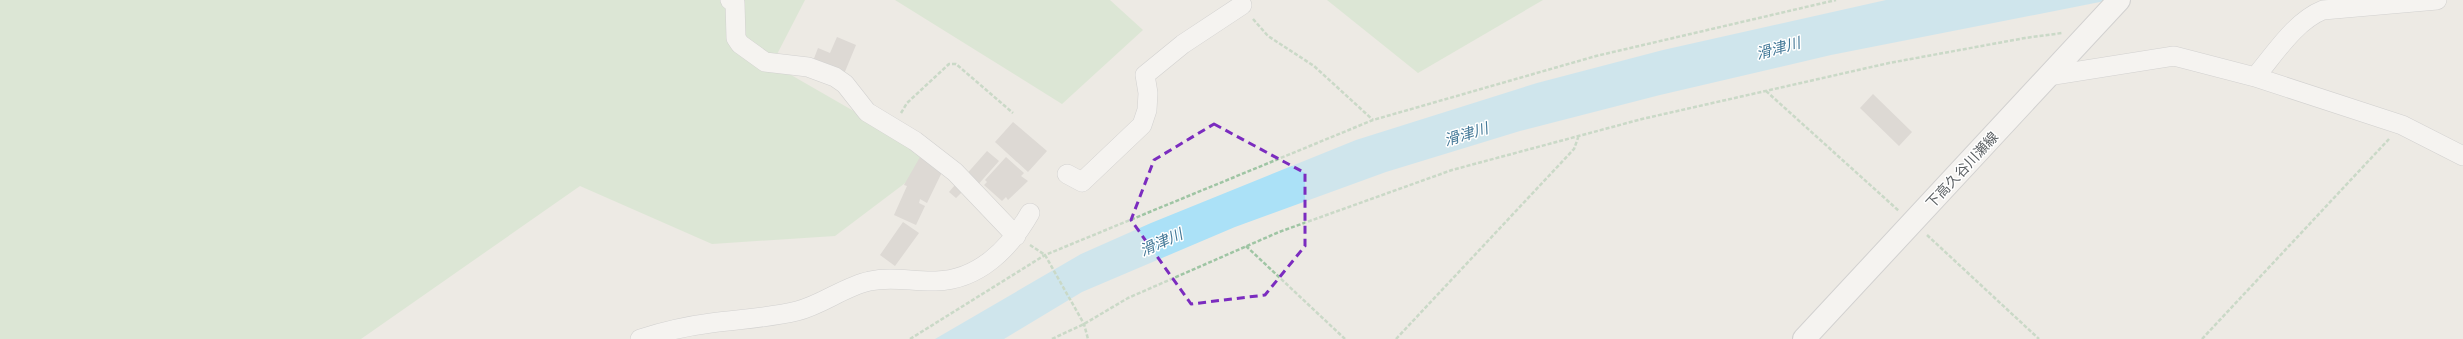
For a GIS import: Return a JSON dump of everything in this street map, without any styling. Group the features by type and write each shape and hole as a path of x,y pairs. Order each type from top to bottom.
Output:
{"main road":[{"name":"下高久谷川瀬線","path":"1804,339 2114,5"}],"street":[{"path":"730,0 735,3 736,38 740,44 765,62 808,67 835,77 845,84 867,112 915,142 955,172 1016,236"},
{"path":"2255,77 2300,25 2312,15 2323,10 2437,0"},
{"path":"1067,174 1082,182 1134,134 1142,125 1147,110 1148,93 1145,76 1184,44 1242,5"},
{"path":"2048,76 2174,56 2255,77 2402,126 2463,156"},
{"path":"640,339 710,323 765,318 800,310 869,281 889,279 937,281 958,278 979,268 997,256 1016,236 1030,213"}],"path":[{"path":"910,339 1045,254 1373,120 1596,56 1836,0"},
{"path":"1242,5 1268,36 1314,66 1373,120"},
{"path":"1052,339 1084,324 1128,298 1246,246 1333,212 1452,170 1579,135 1911,58 2061,32 2078,44"},
{"path":"896,130 899,118 907,103 949,64 956,64 1013,113"},
{"path":"2202,339 2402,126"},
{"path":"1396,339 1574,149 1579,135"},
{"path":"1016,236 1045,254 1084,324 1088,339"},
{"path":"1246,246 1345,339"}],"highlighted area":[{"path":"1214,124 1305,173 1305,246 1265,295 1191,304 1131,220 1154,160"}],"green space":[{"path":"0,0 805,0 772,64 937,159 835,236 712,244 580,186 361,339 0,339"},
{"path":"895,0 1110,0 1143,30 1062,104"},
{"path":"1327,0 1543,0 1418,73"}],"water":[{"name":"滑津川","path":"1886,0 2110,0 1831,55 1660,95 1520,131 1386,172 1235,227 1082,292 1004,339 935,339 1081,254 1151,223 1356,140 1537,83 1663,50"}],"building":[{"path":"837,37 856,45 844,74 813,61 818,48 830,53"},
{"path":"1873,94 1912,132 1899,146 1860,108"},
{"path":"1013,122 1047,151 1028,172 995,142"},
{"path":"987,151 999,161 976,187 964,177"},
{"path":"920,157 944,168 927,203 920,199 919,203 925,206 916,225 894,215 907,186 904,185"},
{"path":"1006,157 1024,173 1021,176 1028,181 1008,200 1006,197 1002,201 984,185 987,182 985,180"},
{"path":"955,185 962,192 956,198 949,192"},
{"path":"903,222 919,233 895,266 880,255"}]}
